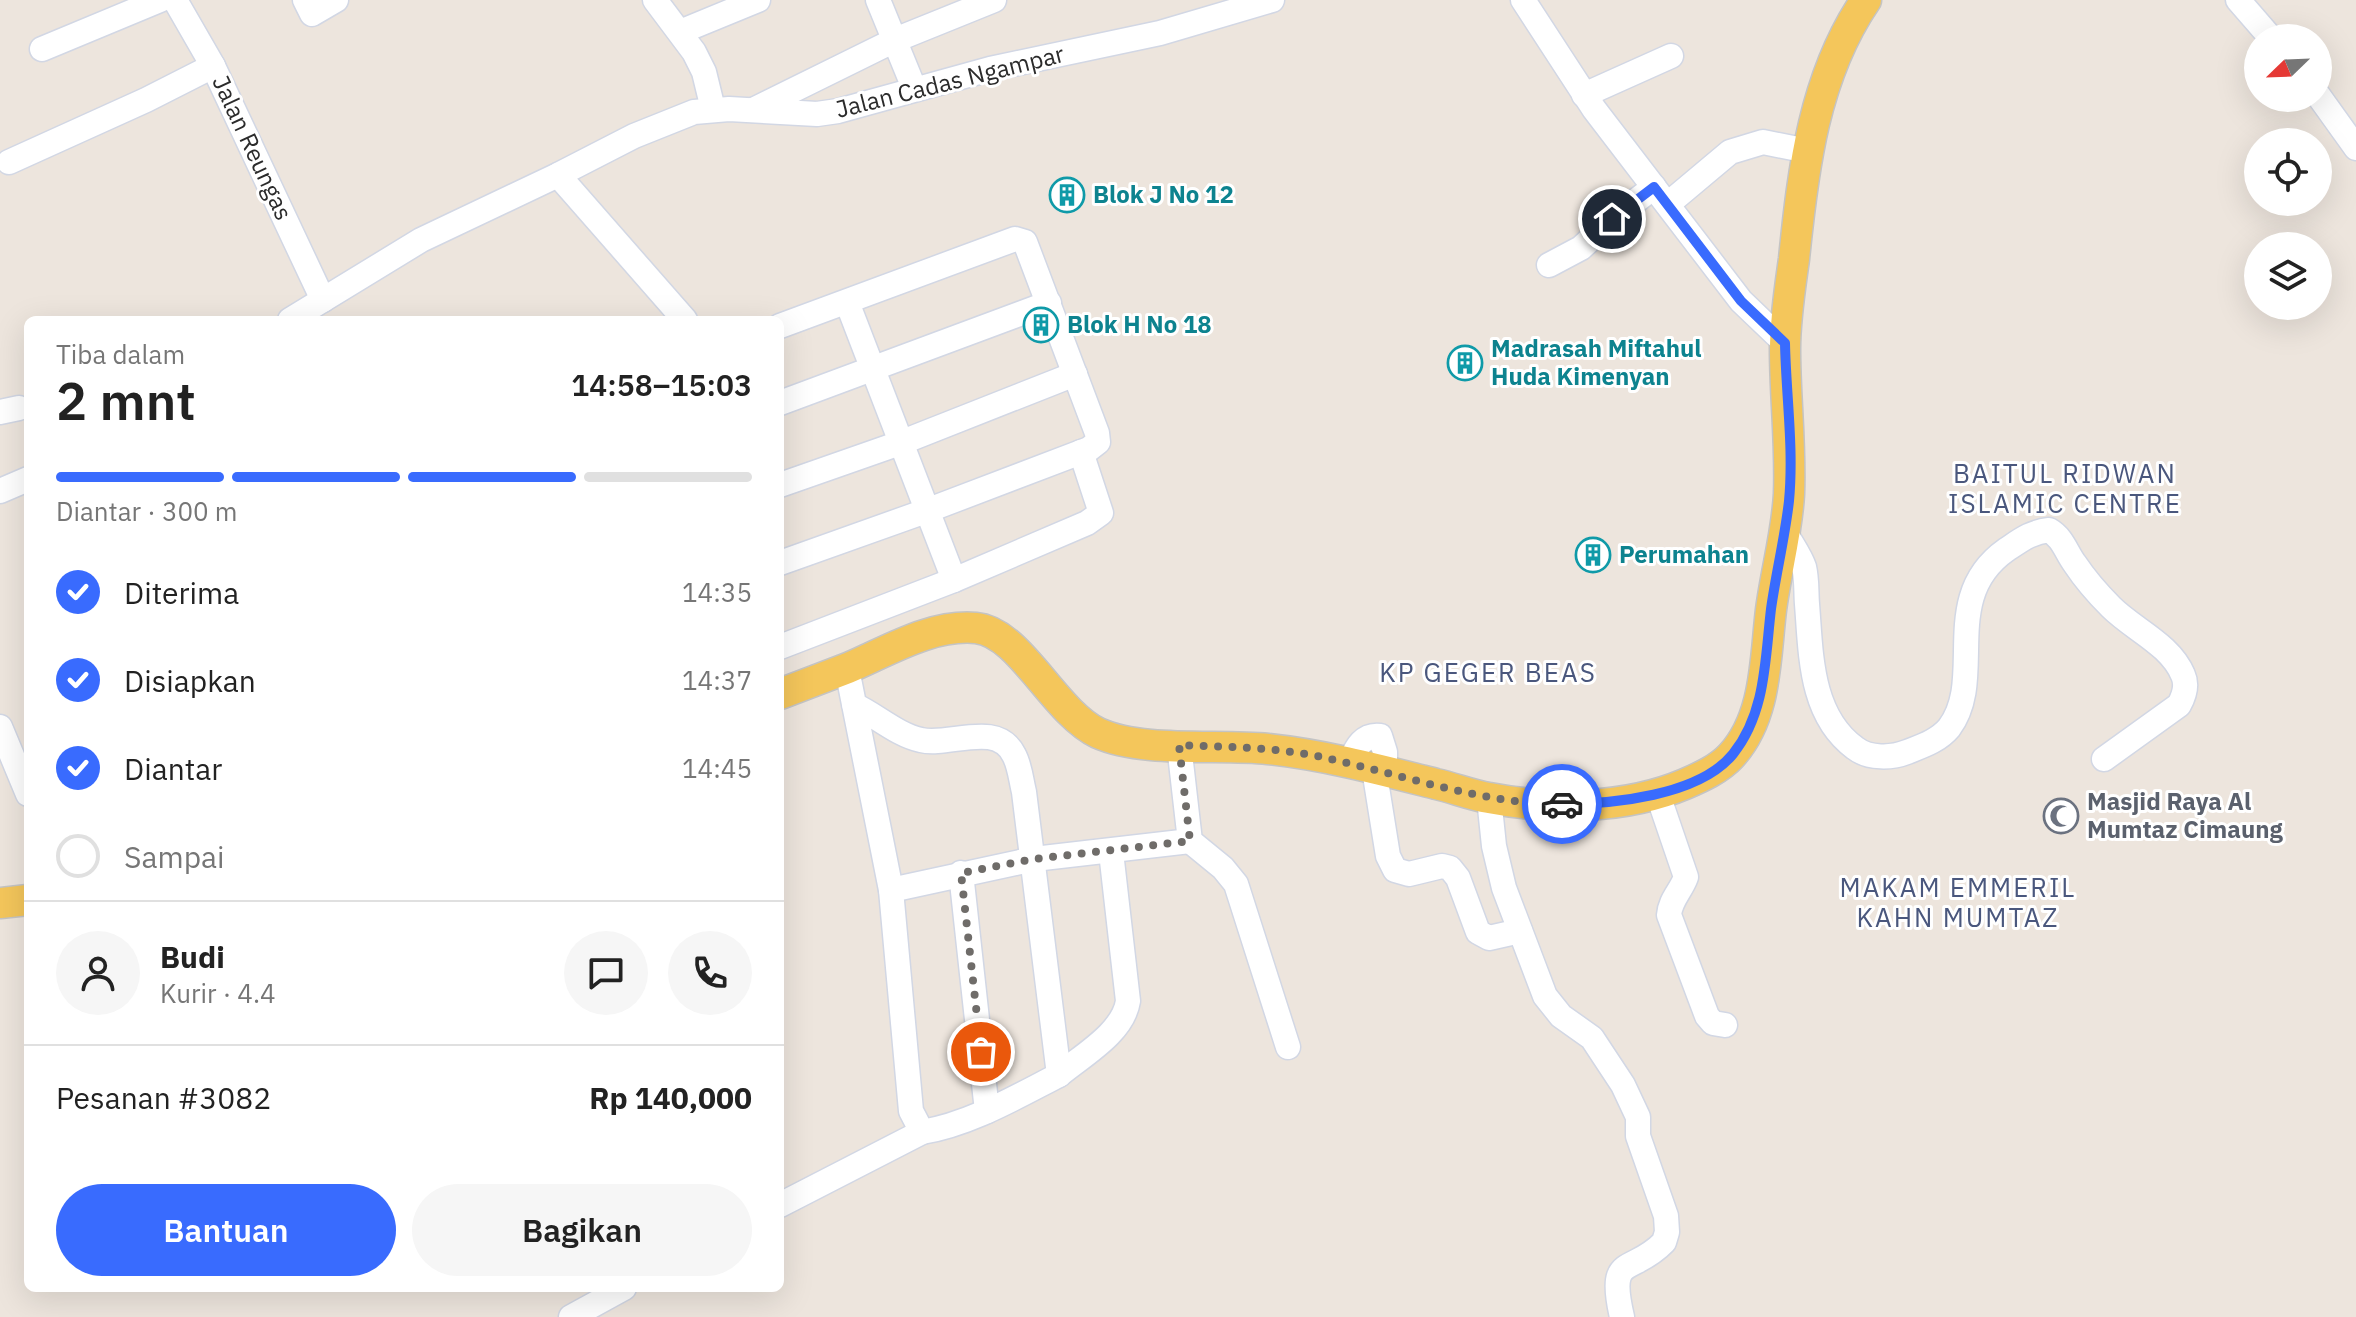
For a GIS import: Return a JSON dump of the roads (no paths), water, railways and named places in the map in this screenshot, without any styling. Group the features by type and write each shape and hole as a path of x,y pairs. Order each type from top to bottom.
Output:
{"main road":[{"path":"784,693 847,669 908,641 949,630 983,629 1016,652 1069,713 1096,732 1127,742 1268,749 1369,768 1489,798 1549,804 1587,804 1658,795 1701,777 1732,756 1756,716 1762,690 1789,500 1785,343 1801,192 1820,96 1833,60 1866,0"},
{"path":"0,903 24,900"}],"street":[{"path":"42,49 160,0"},
{"name":"Jalan Reungas","path":"175,0 213,66 323,300"},
{"path":"305,0 312,14 336,0"},
{"path":"655,0 680,32 704,72 713,109"},
{"path":"680,32 758,0"},
{"path":"878,0 914,88"},
{"path":"753,110 895,40 994,0"},
{"name":"Jalan Cadas Ngampar","path":"297,316 421,240 634,136 694,112 713,109 817,114 990,69 1160,33 1272,0"},
{"path":"1523,0 1584,95 1741,301 1785,343"},
{"path":"2238,0 2259,24"},
{"path":"1584,95 1671,56"},
{"path":"9,162 213,66"},
{"path":"2330,112 2356,148"},
{"path":"1549,265 1581,248 1612,219 1661,195 1730,152 1763,142 1808,151"},
{"path":"558,175 681,316"},
{"path":"784,325 1015,239 1025,242 1098,442 1081,452 784,562"},
{"path":"847,302 954,580"},
{"path":"784,402 1049,303"},
{"path":"784,484 900,443 1075,374"},
{"path":"784,645 954,580 1087,523 1101,513 1081,452"},
{"path":"0,491 24,481"},
{"path":"1784,530 1804,572 1814,677 1819,698 1844,740 1859,752 1874,756 1897,756 1940,737 1950,726 1963,687 1967,625 1974,587 1990,561 2027,535 2049,530 2057,534 2094,588 2112,608 2164,650 2183,673 2185,682 2179,705 2104,759"},
{"path":"847,669 891,890 911,1111 922,1132"},
{"path":"854,705 920,740 936,743 978,736 1000,740 1014,753 1024,792 1034,859 1059,1075"},
{"path":"0,727 24,784"},
{"path":"1179,745 1190,841 1223,868 1236,884 1288,1047"},
{"path":"1369,768 1388,856 1395,870 1409,874 1442,866 1450,868 1458,878 1478,932 1489,938 1520,931"},
{"path":"1658,795 1686,877 1670,905 1669,915 1707,1016 1713,1023 1725,1025"},
{"path":"1489,798 1498,866 1541,986 1552,1007 1589,1034 1633,1105 1638,1117 1640,1143 1666,1216 1664,1242 1622,1270 1617,1279 1616,1290 1622,1317"},
{"path":"891,890 1034,859 1190,841"},
{"path":"784,1203 922,1132 987,1111 1059,1075 1117,1027 1126,1015 1128,1001 1111,852"},
{"path":"961,873 987,1111"},
{"path":"582,1314 618,1292"}],"place":[{"name":"Blok J No 12","path":"1067,195"},
{"name":"Blok H No 18","path":"1041,325"},
{"name":"Madrasah Miftahul Huda Kimenyan","path":"1465,363"},
{"name":"Perumahan","path":"1593,555"},
{"name":"Masjid Raya Al Mumtaz Cimaung","path":"2061,816"}],"district":[{"name":"BAITUL RIDWAN ISLAMIC CENTRE","path":"2065,489"},
{"name":"KP GEGER BEAS","path":"1488,673"},
{"name":"MAKAM EMMERIL KAHN MUMTAZ","path":"1958,903"}]}
